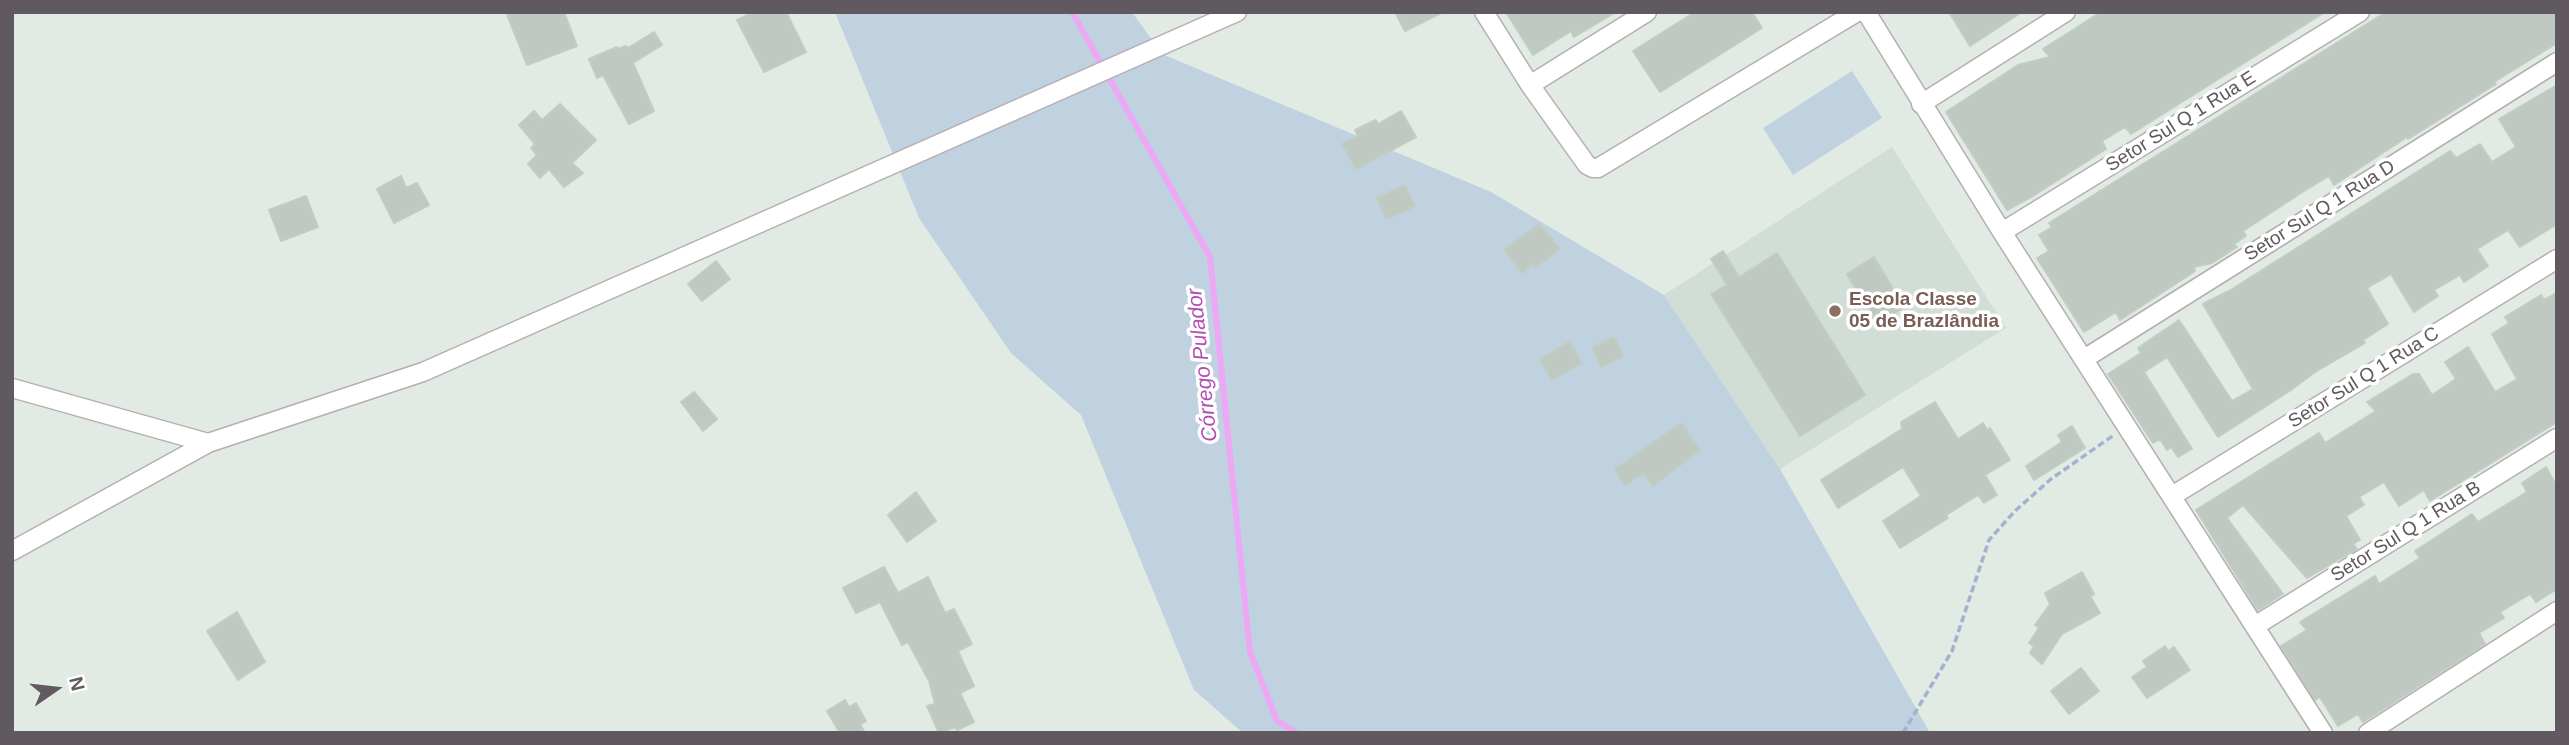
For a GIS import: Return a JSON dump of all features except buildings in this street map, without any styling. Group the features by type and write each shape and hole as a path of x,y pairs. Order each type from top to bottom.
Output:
{"street":[{"path":"12,551 208,443 423,372 1237,12"},
{"path":"1484,12 1530,85 1587,165 1593,168 1598,168 1857,12"},
{"path":"1530,85 1647,12"},
{"path":"1866,12 1921,104 2323,733"},
{"path":"1921,104 2066,12"},
{"name":"Setor Sul Q 1 Rua E","path":"2003,232 2360,12"},
{"name":"Setor Sul Q 1 Rua D","path":"2084,359 2557,62"},
{"name":"Setor Sul Q 1 Rua C","path":"2172,496 2557,259"},
{"path":"12,388 208,443"},
{"name":"Setor Sul Q 1 Rua B","path":"2255,626 2557,438"},
{"path":"2368,733 2557,611"}],"path":[{"path":"1903,733 1952,651 1989,540 2015,511 2051,479 2127,426"}],"shaded area":[{"path":"835,12 1132,12 1162,54 1491,192 1664,295 1780,469 1930,733 1243,733 1194,690 1081,415 1011,353 919,218"},
{"path":"1852,71 1882,118 1793,175 1763,128"},
{"name":"Escola Classe 05 de Brazlândia","path":"1892,147 2006,328 1780,469 1664,295"}],"waterway":[{"name":"Córrego Pulador","path":"1072,12 1210,257 1250,652 1277,721 1297,733"}],"place":[{"name":"Escola Classe 05 de Brazlândia","path":"1835,311"}]}
